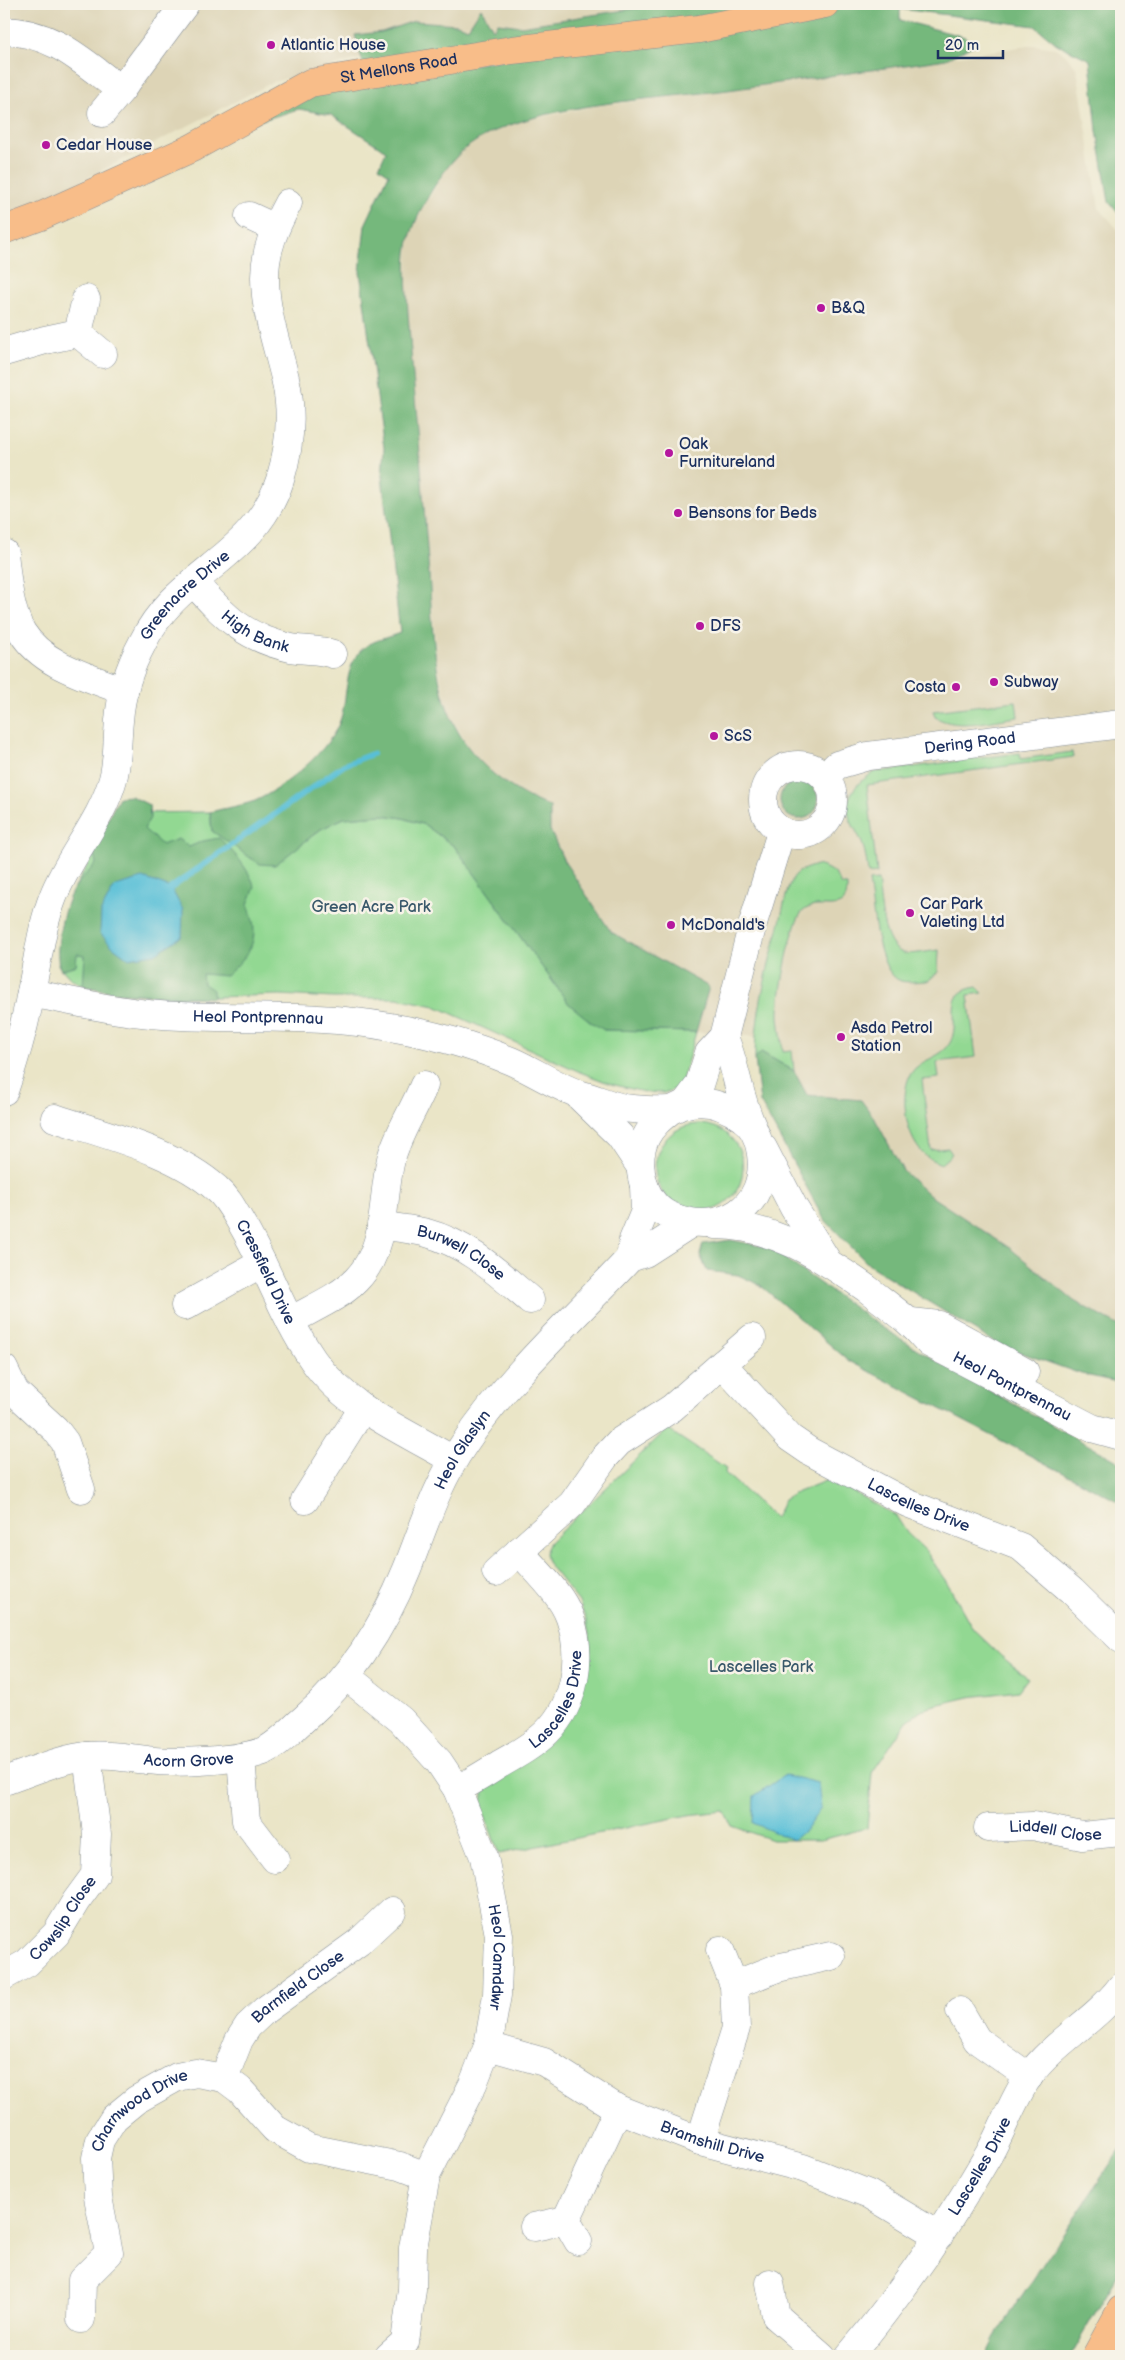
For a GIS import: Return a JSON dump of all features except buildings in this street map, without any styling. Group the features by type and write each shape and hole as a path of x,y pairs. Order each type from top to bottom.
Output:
{"main road":[{"name":"St Mellons Road","path":"4,230 40,218 192,148 310,83 512,50 699,29 825,4"},
{"path":"1096,2356 1121,2310"}],"street":[{"path":"102,113 185,4"},
{"path":"4,31 35,35 60,44 121,90"},
{"name":"Greenacre Drive","path":"31,993 42,931 53,896 70,861 100,811 112,780 124,691 130,670 151,626 173,600 242,541 258,524 270,503 285,462 289,440 289,402 266,296 265,275 275,228 288,203"},
{"path":"249,216 275,228"},
{"path":"78,333 86,299"},
{"path":"4,352 78,333"},
{"path":"78,333 103,354"},
{"path":"4,553 15,613 22,632 27,638 37,649 55,662 124,691"},
{"name":"High Bank","path":"193,582 229,620 253,636 294,649 320,649 333,654"},
{"name":"Dering Road","path":"825,777 837,765 868,756 1121,724"},
{"path":"797,765 809,767 825,777 831,787 832,802 826,822 818,830 807,835 795,836 781,832 766,815 763,794 767,784 775,774 785,767 797,765"},
{"path":"630,1258 633,1240 645,1211 642,1176 645,1139 657,1121 678,1107 699,1085 709,1053 724,1037 754,923 781,832"},
{"path":"4,1091 16,1055 31,993"},
{"name":"Heol Pontprennau","path":"31,993 131,1012 179,1016 306,1018 390,1027 458,1043 492,1054 576,1093 628,1109 678,1107"},
{"path":"642,1176 653,1202 668,1215 700,1224 736,1214 751,1201 759,1186 763,1168 757,1137 742,1106 734,1060 724,1037"},
{"path":"290,1321 337,1296 354,1284 366,1270 381,1225 392,1158 424,1085"},
{"name":"Heol Pontprennau","path":"576,1093 620,1136 642,1176"},
{"path":"678,1107 706,1102 718,1104 744,1119 757,1137"},
{"name":"Cressfield Drive","path":"55,1118 160,1154 217,1188 227,1199 262,1263 290,1321 314,1361 330,1382 344,1395 363,1408 453,1460"},
{"name":"Heol Pontprennau","path":"757,1137 794,1208 826,1260"},
{"name":"Heol Pontprennau","path":"700,1224 736,1224 769,1233 826,1260 911,1322 929,1343 1092,1428 1121,1436"},
{"name":"Heol Glaslyn","path":"346,1676 386,1613 406,1571 430,1505 453,1460 475,1428 514,1381 630,1258 645,1253 700,1224"},
{"name":"Burwell Close","path":"381,1225 428,1233 460,1246 484,1262 530,1300"},
{"path":"185,1306 262,1263"},
{"name":"Heol Pontprennau","path":"911,1322 939,1325 1098,1411 1121,1429"},
{"path":"496,1572 572,1504 605,1457 619,1442 672,1408 752,1338"},
{"name":"Lascelles Drive","path":"722,1364 790,1438 809,1451 907,1503 1021,1547 1072,1591 1121,1639"},
{"path":"4,1369 15,1392 55,1429 65,1442 81,1489"},
{"path":"305,1500 363,1408"},
{"name":"Lascelles Drive","path":"457,1789 527,1748 547,1732 562,1713 573,1688 577,1647 570,1618 560,1600 520,1551"},
{"name":"Acorn Grove","path":"4,1780 87,1756 126,1756 170,1762 241,1757 267,1749 281,1740 322,1703 346,1676"},
{"name":"Heol Camddwr","path":"346,1676 401,1720 439,1762 457,1789 484,1857 499,1935 497,1996 488,2046 473,2084 426,2176 413,2248 412,2289 405,2342 389,2356"},
{"name":"Cowslip Close","path":"4,1976 27,1963 56,1934 76,1901 95,1875 97,1834 87,1756"},
{"path":"241,1757 246,1821 275,1858"},
{"name":"Liddell Close","path":"988,1828 1033,1826 1082,1836 1121,1832"},
{"name":"Barnfield Close","path":"224,2078 239,2040 248,2026 265,2010 359,1942 392,1911"},
{"path":"700,2141 736,2028 734,1985 720,1950"},
{"path":"734,1985 777,1968 831,1956"},
{"name":"Lascelles Drive","path":"849,2356 888,2310 939,2236 990,2153 1029,2077 1054,2047 1107,2005 1121,1987"},
{"path":"960,2011 977,2040 1029,2077"},
{"name":"Bramshill Drive","path":"488,2046 544,2062 618,2109 700,2141 803,2168 869,2194 939,2236"},
{"name":"Charnwood Drive","path":"81,2319 82,2280 108,2253 98,2197 96,2158 100,2140 114,2118 136,2100 177,2077 196,2073 224,2078 240,2090 275,2129 310,2148 400,2166 426,2176"},
{"path":"534,2228 572,2231 618,2109"},
{"path":"770,2283 776,2316 822,2356"}],"shaded area":[{"path":"4,4 716,4 366,57 273,82 56,194 4,218"},
{"path":"1034,45 1055,48 1067,56 1077,69 1099,208 1121,233 1121,1327 1074,1301 1011,1249 929,1195 903,1171 875,1119 861,1100 807,1095 794,1071 774,1059 761,1037 696,1032 709,987 611,932 564,861 550,830 550,807 510,788 487,769 468,746 448,711 437,658 411,360 406,282 410,235 452,160 469,146 489,134 522,121 596,106 726,91"}],"green space":[{"path":"664,4 783,4 365,70 355,35 382,32 414,21 457,24 468,28 481,8 493,29 498,23 521,26"},
{"path":"854,4 1110,4 1121,28 1121,217 1109,202 1097,131 1090,60 1057,44 1035,26 900,9 900,20 965,37 974,45 946,59 728,90 592,106 556,112 522,121 492,132 467,147 450,164 427,199 411,234 407,253 406,273 408,313 434,640 439,676 448,710 463,740 483,765 508,785 535,801 550,807 550,830 564,861 611,932 709,987 696,1032 604,1030 569,1004 455,847 425,825 403,818 382,815 344,818 321,829 275,865 259,864 212,831 210,812 255,801 279,787 306,766 328,742 336,730 341,718 350,670 358,653 373,642 400,633 382,476 384,448 360,272 365,225 389,174 379,167 386,151 331,115 299,109 243,126 302,92"},
{"path":"1016,701 1018,717 976,723 965,724 944,721 935,717 933,711"},
{"path":"1072,752 1073,757 867,785 877,873 868,874 863,847 851,822 848,804 853,791 858,785 875,772 1020,753 1021,759"},
{"path":"799,781 812,787 818,800 812,813 799,819 786,813 780,800 786,787"},
{"path":"131,796 149,805 150,818 144,829 162,845 178,839 189,847 203,841 219,838 249,873 255,887 248,904 252,916 254,936 248,952 226,976 202,974 203,983 213,990 213,998 119,993 83,986 85,955 77,954 76,965 61,970 58,942 66,906 73,890 96,863 93,849 119,797"},
{"name":"Green Acre Park","path":"210,812 212,831 274,865 321,829 344,818 382,815 403,818 425,825 455,847 569,1004 604,1030 696,1032 682,1081 675,1089 664,1093 644,1092 611,1084 580,1072 435,1006 397,998 333,998 280,995 180,998 119,993 83,986 70,978 58,965 65,914 73,890 110,827 141,813"},
{"path":"816,865 832,871 841,885 847,885 846,896 842,903 836,905 813,906 806,909 800,915 792,935 783,980 779,1017 783,1052 792,1051 794,1071 761,1052 755,1059 757,1025 766,976 788,889 793,878 798,873"},
{"path":"878,880 883,922 886,933 896,949 904,953 939,950 938,972 928,981 901,981 893,975 886,965 877,937 869,881"},
{"path":"977,987 983,993 968,995 976,1057 937,1062 939,1078 922,1080 931,1150 948,1148 952,1154 941,1164 927,1157 920,1150 909,1130 905,1107 907,1084 914,1069 947,1047 954,1032 954,1007 959,994"},
{"path":"761,1052 794,1071 807,1095 861,1100 875,1119 903,1171 929,1195 1011,1249 1074,1301 1121,1327 1121,1383 1081,1374 997,1344 869,1265 824,1219 760,1102 755,1059"},
{"path":"699,1124 716,1128 730,1137 739,1151 743,1168 739,1185 730,1199 716,1208 699,1212 682,1208 668,1199 659,1185 655,1168 659,1151 668,1137 682,1128"},
{"path":"731,1240 770,1248 880,1326 948,1368 1121,1463 1121,1503 849,1361 760,1285 738,1275 707,1271 700,1255 703,1244"},
{"name":"Lascelles Park","path":"667,1429 726,1468 725,1473 775,1518 784,1500 793,1494 830,1479 896,1516 907,1533 926,1551 949,1586 973,1629 1001,1656 1028,1678 1018,1691 969,1697 927,1707 907,1721 872,1773 867,1828 821,1840 772,1840 732,1826 724,1811 688,1815 499,1854 482,1807 483,1793 587,1665 591,1643 586,1620 579,1602 547,1562 545,1553 550,1542"},
{"path":"1121,2148 1121,2269 1070,2356 986,2356 998,2331"}],"water":[{"path":"143,878 171,888 183,910 182,936 155,954 128,958 112,946 100,933 101,911 115,886"},
{"path":"785,1775 818,1783 821,1808 807,1828 793,1840 753,1823 754,1796"}],"waterway":[{"path":"171,888 344,765 372,754"}],"place":[{"name":"Atlantic House","path":"271,45"},
{"name":"Cedar House","path":"46,145"},
{"name":"B&Q","path":"821,308"},
{"name":"Oak Furnitureland","path":"669,453"},
{"name":"Bensons for Beds","path":"678,513"},
{"name":"DFS","path":"700,626"},
{"name":"Subway","path":"994,682"},
{"name":"Costa","path":"956,687"},
{"name":"ScS","path":"714,736"},
{"name":"Car Park Valeting Ltd","path":"910,913"},
{"name":"McDonald's","path":"671,925"},
{"name":"Asda Petrol Station","path":"841,1037"}]}
